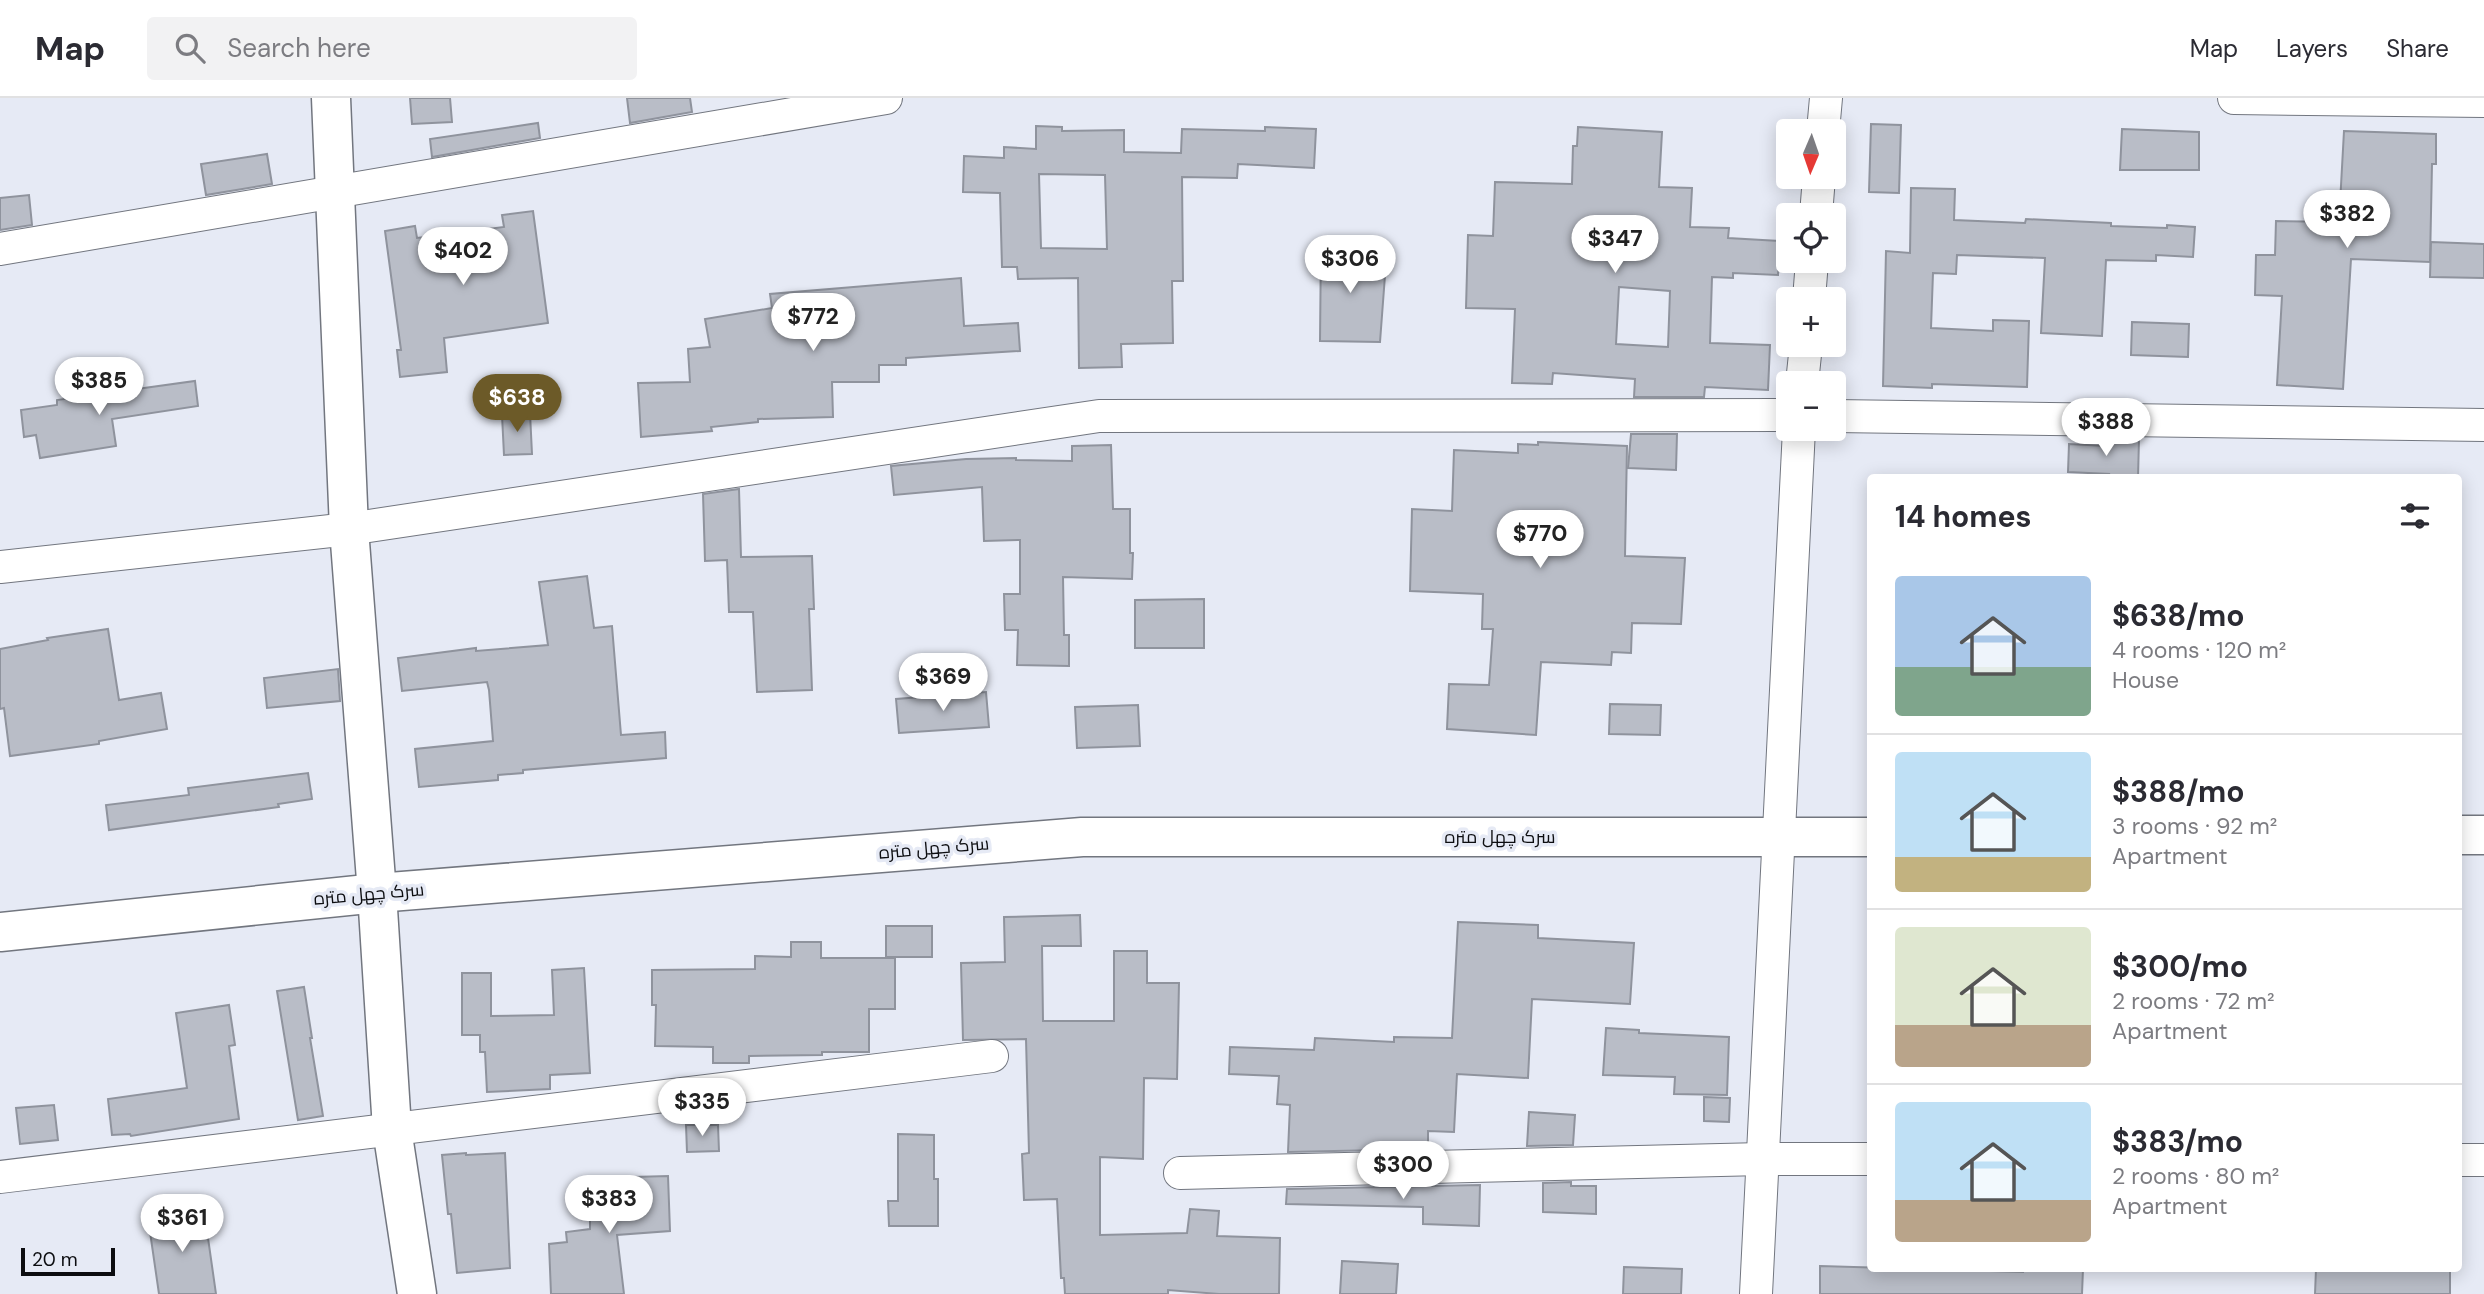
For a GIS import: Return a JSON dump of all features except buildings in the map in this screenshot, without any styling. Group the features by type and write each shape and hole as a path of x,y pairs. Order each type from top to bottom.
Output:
{"street":[{"path":"331,98 349,529 392,1129 417,1294"},
{"path":"0,249 886,98"},
{"path":"1824,119 1826,98"},
{"path":"2234,98 2484,101"},
{"path":"0,567 349,529 1099,416 1776,415"},
{"path":"1846,416 2484,425"},
{"path":"1756,1294 1798,441"},
{"path":"2462,835 2484,835"},
{"name":"سرک چهل متره","path":"0,932 377,892 1082,837 1867,837"},
{"path":"0,1177 992,1056"},
{"path":"1180,1173 1762,1159 1867,1159"},
{"path":"2462,1160 2484,1160"}]}
